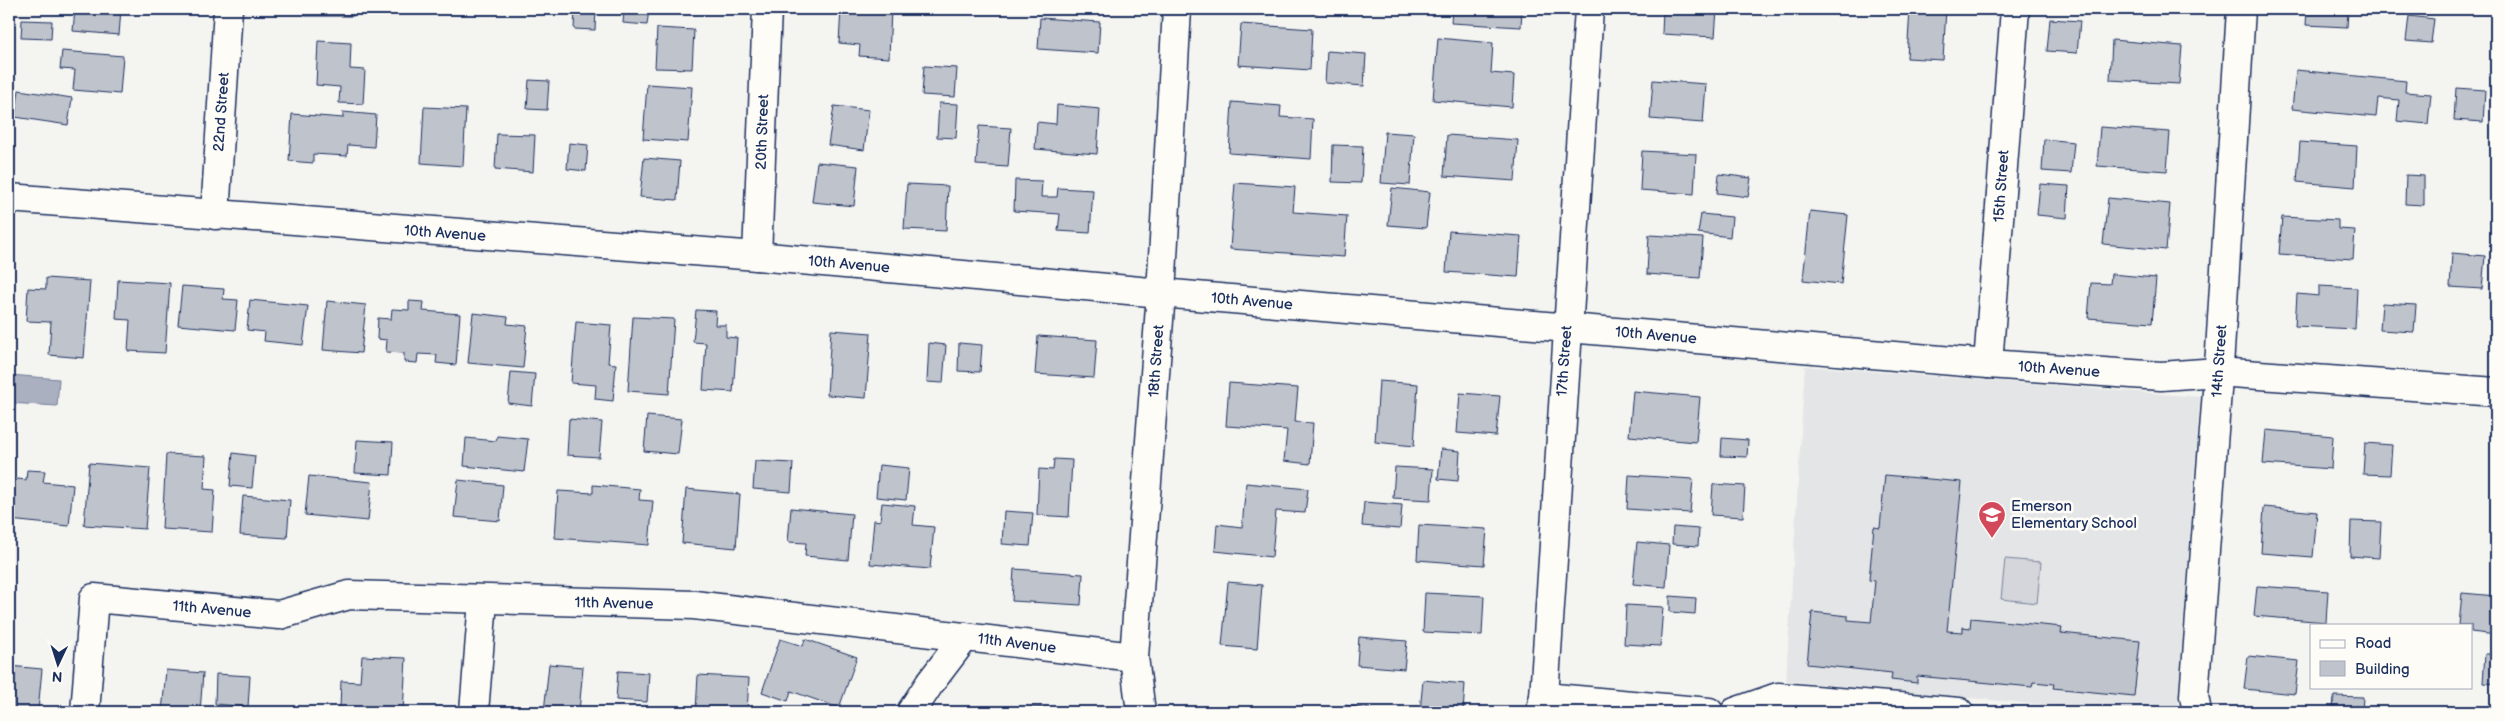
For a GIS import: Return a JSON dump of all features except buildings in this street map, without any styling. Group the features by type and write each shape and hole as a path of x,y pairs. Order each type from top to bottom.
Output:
{"street":[{"name":"22nd Street","path":"215,215 228,9"},
{"name":"20th Street","path":"757,256 767,9"},
{"name":"18th Street","path":"1141,712 1134,657 1161,293 1177,9"},
{"name":"17th Street","path":"1542,705 1589,9"},
{"name":"15th Street","path":"1988,364 2015,9"},
{"name":"14th Street","path":"2197,712 2194,696 2218,372 2241,9"},
{"name":"10th Avenue","path":"9,198 757,256 1161,293 1988,364 2161,376 2218,372 2496,392"},
{"name":"11th Avenue","path":"85,712 94,598 279,615 349,595 483,601 694,605 1134,657"},
{"path":"474,712 483,601"},
{"path":"911,712 930,683 965,637"},
{"path":"1735,712 1778,697 1959,712"},
{"path":"1542,705 1709,712"}],"shaded area":[{"name":"Emerson Elementary School","path":"1805,366 2200,397 2177,712 2120,712 1786,681"},
{"path":"2005,559 2041,562 2037,603 2001,599"}],"water":[{"path":"10,375 59,379 57,406 9,403"}],"place":[{"name":"Emerson Elementary School","path":"1992,539"}]}
